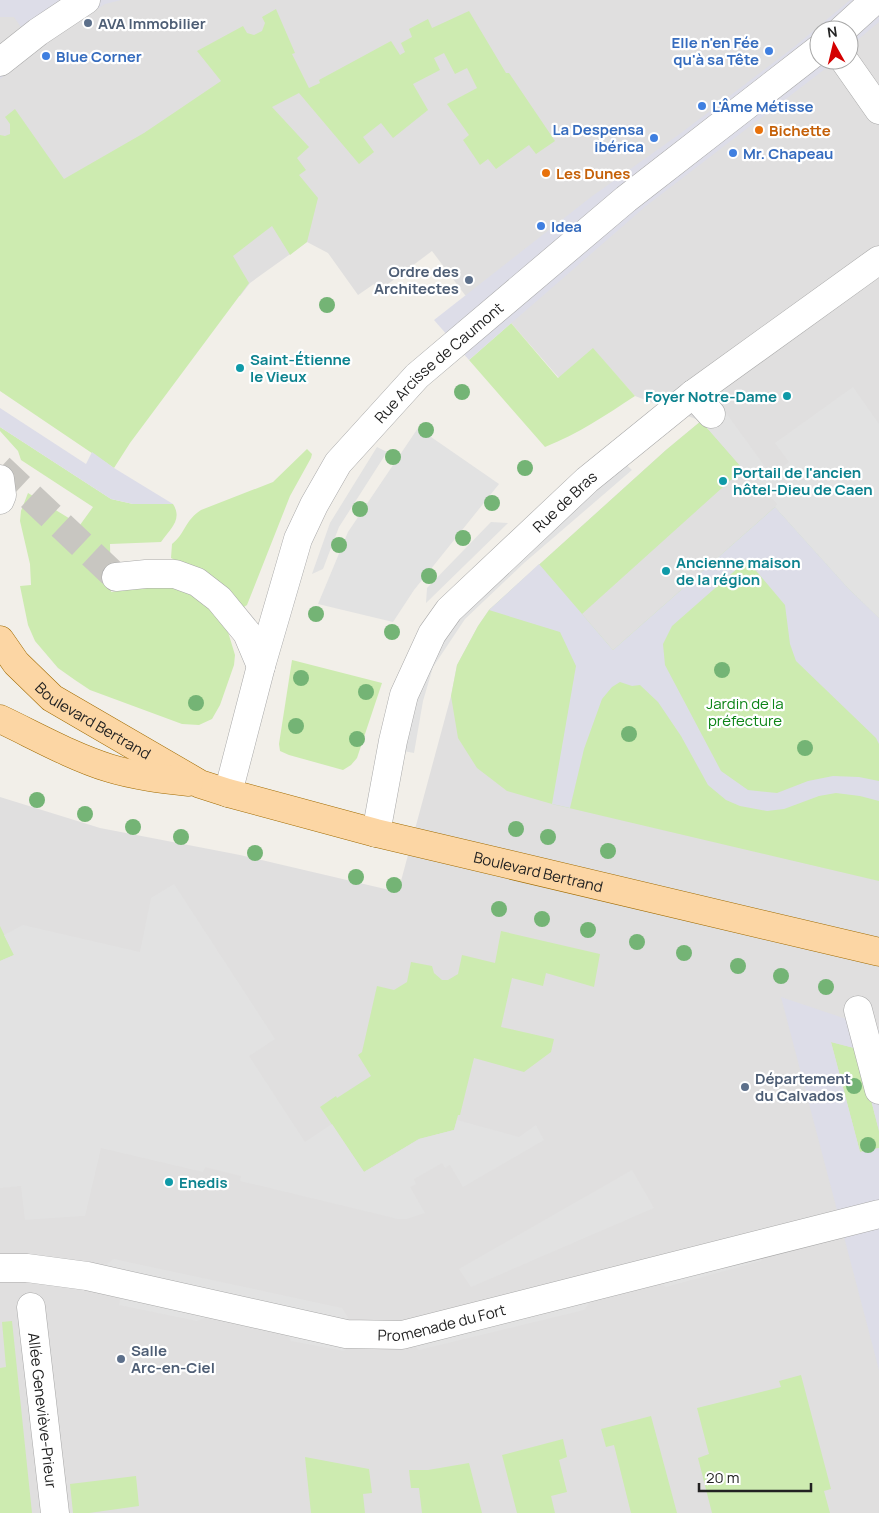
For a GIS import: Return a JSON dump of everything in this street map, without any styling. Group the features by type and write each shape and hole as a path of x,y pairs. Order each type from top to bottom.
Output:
{"main road":[{"name":"Boulevard Bertrand","path":"0,640 16,663 52,698 200,784"},
{"name":"Boulevard Bertrand","path":"0,719 67,752 108,768 142,777 200,784 376,833 879,952"}],"street":[{"path":"0,62 38,32 86,0"},
{"path":"853,20 875,0"},
{"name":"Rue Arcisse de Caumont","path":"228,793 261,666 298,539 314,505 338,463 417,376 626,199 809,57"},
{"path":"851,70 879,110"},
{"name":"Rue de Bras","path":"376,833 404,695 432,634 449,610 587,480 702,404 875,272"},
{"path":"0,479 2,495 0,500"},
{"path":"116,577 175,574 197,582 219,599 247,633 261,666"},
{"path":"858,1010 879,1090"},
{"name":"Promenade du Fort","path":"0,1268 27,1268 87,1276 346,1334 402,1335 879,1214"},
{"name":"Allée Geneviève-Prieur","path":"31,1308 55,1513"}],"shaded area":[{"path":"0,0 879,0 879,1513 0,1513 0,797 100,828 240,855 398,892 451,696 457,665 478,626 489,610 666,450 701,421 635,396 593,349 559,378 511,323 465,295 432,251 380,290 374,284 358,295 328,253 307,242 250,283 240,296 0,233"},
{"path":"0,0 121,0 105,4 60,33 0,79 0,51 25,33 14,17 0,17"},
{"path":"850,0 879,0 879,22 859,39 859,20 826,20"},
{"path":"809,34 809,70 824,70 646,206 469,360 434,320 591,197 681,133"},
{"path":"840,70 857,70 879,98 879,125"},
{"path":"853,387 879,424 879,618 848,588 775,507 777,504 701,421 721,406 771,475 789,462 775,443"},
{"path":"0,408 86,464 92,452 114,468 173,504 133,504 111,499 0,427"},
{"path":"418,428 499,484 414,590 393,622 318,604 348,532"},
{"path":"377,447 387,452 339,527 323,569 312,574 330,523"},
{"path":"623,462 632,470 524,563 465,619 433,667 423,701 414,753 398,750 402,726 452,615"},
{"path":"775,507 848,588 879,618 879,744 876,738 796,661 790,644 785,605 747,560 672,626 663,644 665,665 721,771 748,790 777,793 808,781 833,776 859,777 879,781 879,801 836,793 819,796 784,809 767,811 740,806 726,800 708,785 681,736 658,702 640,685 632,686 620,682 612,687 602,699 584,749 570,808 552,804 576,666 560,632 489,610 539,564 613,650"},
{"path":"491,522 508,523 426,603 427,588"},
{"path":"174,884 275,1039 249,1056 305,1142 332,1124 364,1172 419,1139 454,1130 457,1120 519,1137 536,1125 544,1140 463,1187 450,1165 445,1168 442,1163 414,1179 416,1184 410,1187 425,1213 407,1219 398,1219 240,1181 241,1176 205,1167 203,1172 101,1148 85,1216 25,1220 21,1186 0,1188 0,961 14,955 4,935 23,925 140,952 151,898"},
{"path":"781,997 879,1030 879,1131 858,1049 831,1042 860,1152 879,1148 879,1370"},
{"path":"632,1170 654,1208 471,1287 459,1269"},
{"path":"765,1248 761,1261 666,1287 651,1279"},
{"path":"114,1259 342,1308 350,1321 101,1268"},
{"path":"121,1295 213,1314 197,1321 119,1305"},
{"path":"595,1295 584,1310 419,1350 408,1341"},
{"path":"284,1328 354,1341 344,1351 291,1341"}],"green space":[{"path":"276,9 295,53 292,54 309,88 320,83 319,80 391,41 400,55 405,52 401,43 412,37 409,29 428,19 432,28 469,11 506,73 509,73 555,141 536,154 529,145 496,169 488,159 480,165 463,140 469,135 447,104 477,88 467,68 455,74 444,53 434,58 440,70 413,84 428,110 393,138 381,123 363,137 374,152 359,164 299,93 272,107 309,147 297,158 306,170 299,175 318,198 307,242 290,255 272,226 233,256 249,283 130,443 114,468 0,391 0,135 10,134 10,124 5,117 15,109 64,179 144,133 221,81 197,51 243,26 247,33 254,35 262,31 265,23 262,17"},
{"path":"511,323 558,378 593,348 635,396 580,430 545,447 469,360"},
{"name":"Jardin de la préfecture","path":"701,421 743,469 582,614 613,650 775,507 848,588 879,618 879,881 552,804 507,791 477,768 458,738 451,696 457,665 489,610 666,450"},
{"path":"0,427 111,499 133,504 173,504 177,515 176,520 161,542 110,544 111,592 171,584 185,586 225,622 235,655 234,665 220,705 212,719 199,725 182,724 90,690 58,668 35,641 28,625 20,586 31,585 30,564 20,521 21,511 28,493 80,525 93,507 21,460 18,451 0,431"},
{"path":"307,449 312,454 311,458 290,496 247,605 242,606 185,565 171,558 172,544 196,514 201,510 273,482"},
{"path":"292,660 382,683 357,758 343,770 280,751 279,744"},
{"path":"0,926 14,955 0,961"},
{"path":"501,931 600,954 594,987 546,973 543,986 512,978 501,1027 554,1039 551,1052 524,1072 474,1058 460,1115 458,1115 454,1130 419,1139 364,1172 320,1107 371,1076 358,1055 362,1052 377,986 394,990 407,982 411,962 432,966 434,973 442,980 448,980 458,974 462,955 495,963"},
{"path":"831,1042 858,1049 879,1131 879,1148 860,1152"},
{"path":"12,1321 32,1513 0,1513 0,1368 6,1367 2,1322"},
{"path":"801,1375 831,1489 824,1491 830,1513 712,1513 698,1458 709,1454 697,1408 781,1387 779,1381"},
{"path":"651,1416 677,1513 631,1513 614,1445 606,1447 601,1429"},
{"path":"563,1439 567,1457 559,1460 567,1492 551,1496 555,1513 517,1513 502,1455"},
{"path":"305,1457 369,1469 372,1493 363,1494 365,1513 311,1513"},
{"path":"469,1463 482,1513 422,1513 419,1488 411,1488 409,1470 428,1470"},
{"path":"136,1476 139,1506 89,1513 73,1513 70,1484"}],"tunnel":[{"path":"0,468 116,577"}],"place":[{"name":"AVA Immobilier","path":"88,23"},
{"name":"Elle n'en Fée qu'à sa Tête","path":"769,51"},
{"name":"Blue Corner","path":"46,56"},
{"name":"L'Âme Métisse","path":"702,106"},
{"name":"Bichette","path":"759,130"},
{"name":"La Despensa ibérica","path":"654,138"},
{"name":"Mr. Chapeau","path":"733,153"},
{"name":"Les Dunes","path":"546,173"},
{"name":"Idea","path":"541,226"},
{"name":"Ordre des Architectes","path":"469,280"},
{"name":"Saint-Étienne le Vieux","path":"240,368"},
{"name":"Foyer Notre-Dame","path":"787,396"},
{"name":"Portail de l'ancien hôtel-Dieu de Caen","path":"723,481"},
{"name":"Ancienne maison de la région","path":"666,571"},
{"name":"Département du Calvados","path":"745,1087"},
{"name":"Enedis","path":"169,1182"},
{"name":"Salle Arc-en-Ciel","path":"121,1359"}]}
